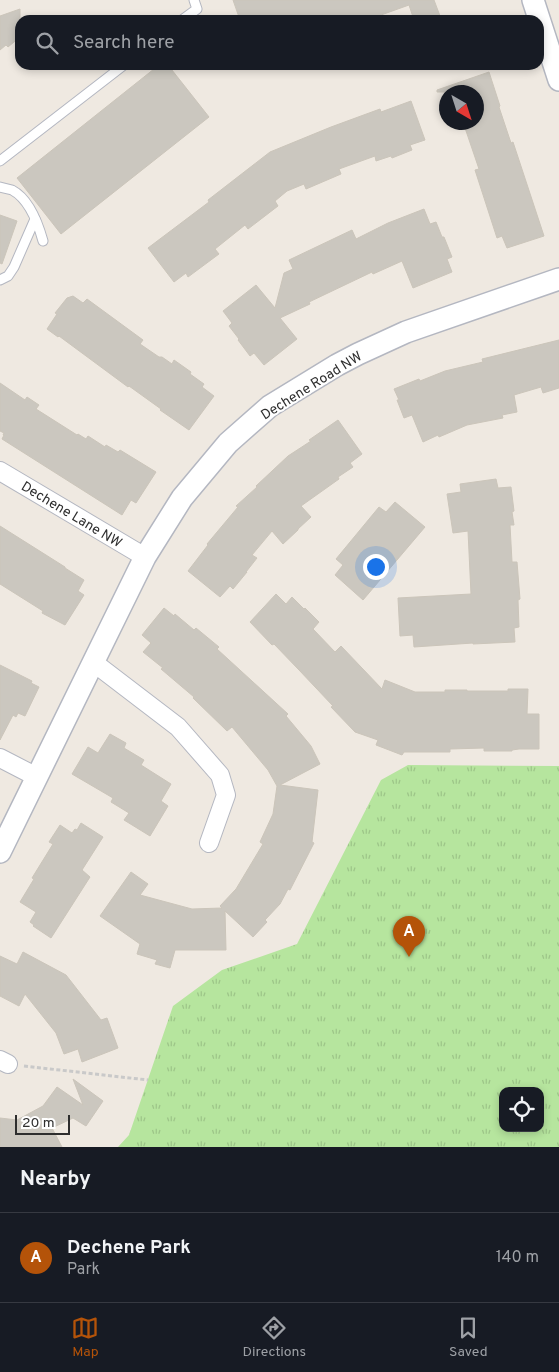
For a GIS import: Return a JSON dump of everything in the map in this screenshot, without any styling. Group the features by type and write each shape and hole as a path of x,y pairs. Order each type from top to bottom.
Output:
{"street":[{"path":"533,0 538,15"},
{"path":"544,34 559,80"},
{"name":"Dechene Road NW","path":"0,852 145,557 182,498 228,443 270,406 358,354 406,332 559,279"},
{"name":"Dechene Lane NW","path":"0,471 145,557"},
{"path":"93,662 178,727 220,775 226,795 209,843"},
{"path":"0,758 37,777"}],"lane":[{"path":"188,15 197,8 194,0"},
{"path":"0,161 118,70"},
{"path":"0,188 12,190 23,199 35,219 43,241"},
{"path":"0,280 8,276 14,267 35,219"}],"path":[{"path":"4,1062 148,1080"}],"green space":[{"path":"408,765 559,766 559,1147 118,1147 129,1135 173,1006 222,970 297,944 381,780"}],"building":[{"path":"233,0 434,0 440,15 412,15 409,5 381,15 238,15"},
{"path":"20,9 20,15 15,15 15,41 0,50 0,16"},
{"path":"153,70 172,70 209,117 61,234 17,178"},
{"path":"489,72 511,143 513,142 544,236 507,248 502,236 497,238 475,170 479,169 466,130 484,130 484,85 451,85"},
{"path":"411,101 425,140 410,145 412,150 392,158 391,156 376,161 375,156 339,169 341,174 306,189 304,184 287,191 275,201 278,206 248,229 245,225 215,249 219,254 188,277 186,273 174,282 148,248 209,202 208,200 270,152 380,109 381,112"},
{"path":"424,209 430,224 436,222 442,237 444,237 452,257 447,259 452,272 413,288 402,261 373,274 372,272 280,318 297,339 264,365 254,353 250,356 229,326 232,323 223,311 256,285 275,308 284,273 293,269 289,260 352,230 356,239 388,223"},
{"path":"0,215 17,221 2,264 0,263"},
{"path":"73,296 83,303 87,299 143,340 140,344 172,364 174,360 204,384 202,387 214,396 189,430 47,329 57,314 55,313 67,298"},
{"path":"559,340 559,388 543,393 541,387 514,395 517,412 502,415 503,418 467,425 423,442 412,415 404,418 394,389 445,371 483,362 482,359"},
{"path":"0,383 25,400 27,397 39,405 36,409 77,435 86,439 88,436 105,447 106,445 118,452 120,450 156,472 136,503 131,500 122,515 2,439 4,433 0,431"},
{"path":"338,420 362,454 350,463 353,467 338,477 339,479 301,506 311,517 283,544 272,531 252,555 257,558 247,572 233,589 230,586 220,597 188,571 207,544 238,507 236,506 288,456"},
{"path":"496,479 498,488 511,487 514,511 512,512 514,525 510,525 512,562 517,562 520,599 518,600 519,627 514,628 515,642 414,647 413,635 400,636 398,598 471,594 468,531 453,533 447,494 461,492 460,484"},
{"path":"395,502 425,527 363,600 335,575 343,565 336,559 379,507 386,512"},
{"path":"0,526 84,580 78,591 84,595 65,625 42,613 43,611 0,584"},
{"path":"276,594 286,604 292,597 305,608 319,622 313,629 335,652 341,646 382,689 385,680 415,692 528,689 527,714 539,714 539,749 484,751 484,748 450,749 450,752 404,752 402,755 376,745 378,740 355,732 299,670 250,622"},
{"path":"164,608 174,616 175,614 194,630 196,628 219,647 217,649 288,714 286,716 311,746 320,764 280,785 318,790 312,842 314,843 290,890 288,889 280,904 265,920 267,922 253,937 225,911 226,950 175,950 170,968 155,964 157,960 137,954 140,944 100,916 131,872 148,884 140,895 192,909 222,908 220,906 236,889 263,844 260,842 273,814 277,786 268,770 232,727 227,731 194,697 143,652 151,643 142,635"},
{"path":"0,665 32,681 31,683 39,687 25,716 18,713 16,717 13,715 0,740"},
{"path":"110,734 126,743 124,748 144,760 141,765 171,784 161,801 168,806 150,836 124,820 129,813 111,802 113,798 72,774 88,747 98,753"},
{"path":"81,823 103,837 82,870 90,877 51,938 33,926 30,922 36,912 20,902 53,844 49,842 60,825 72,833 75,829 77,830"},
{"path":"23,952 66,975 101,1020 107,1018 118,1048 82,1062 78,1049 64,1054 56,1033 25,994 19,1006 0,996 0,956 17,964"},
{"path":"73,1079 103,1101 86,1126 73,1118 52,1128 62,1147 0,1147 0,1118 17,1120 43,1106 57,1087 83,1105"}],"place":[{"name":"Dechene Park","path":"409,957"}]}
